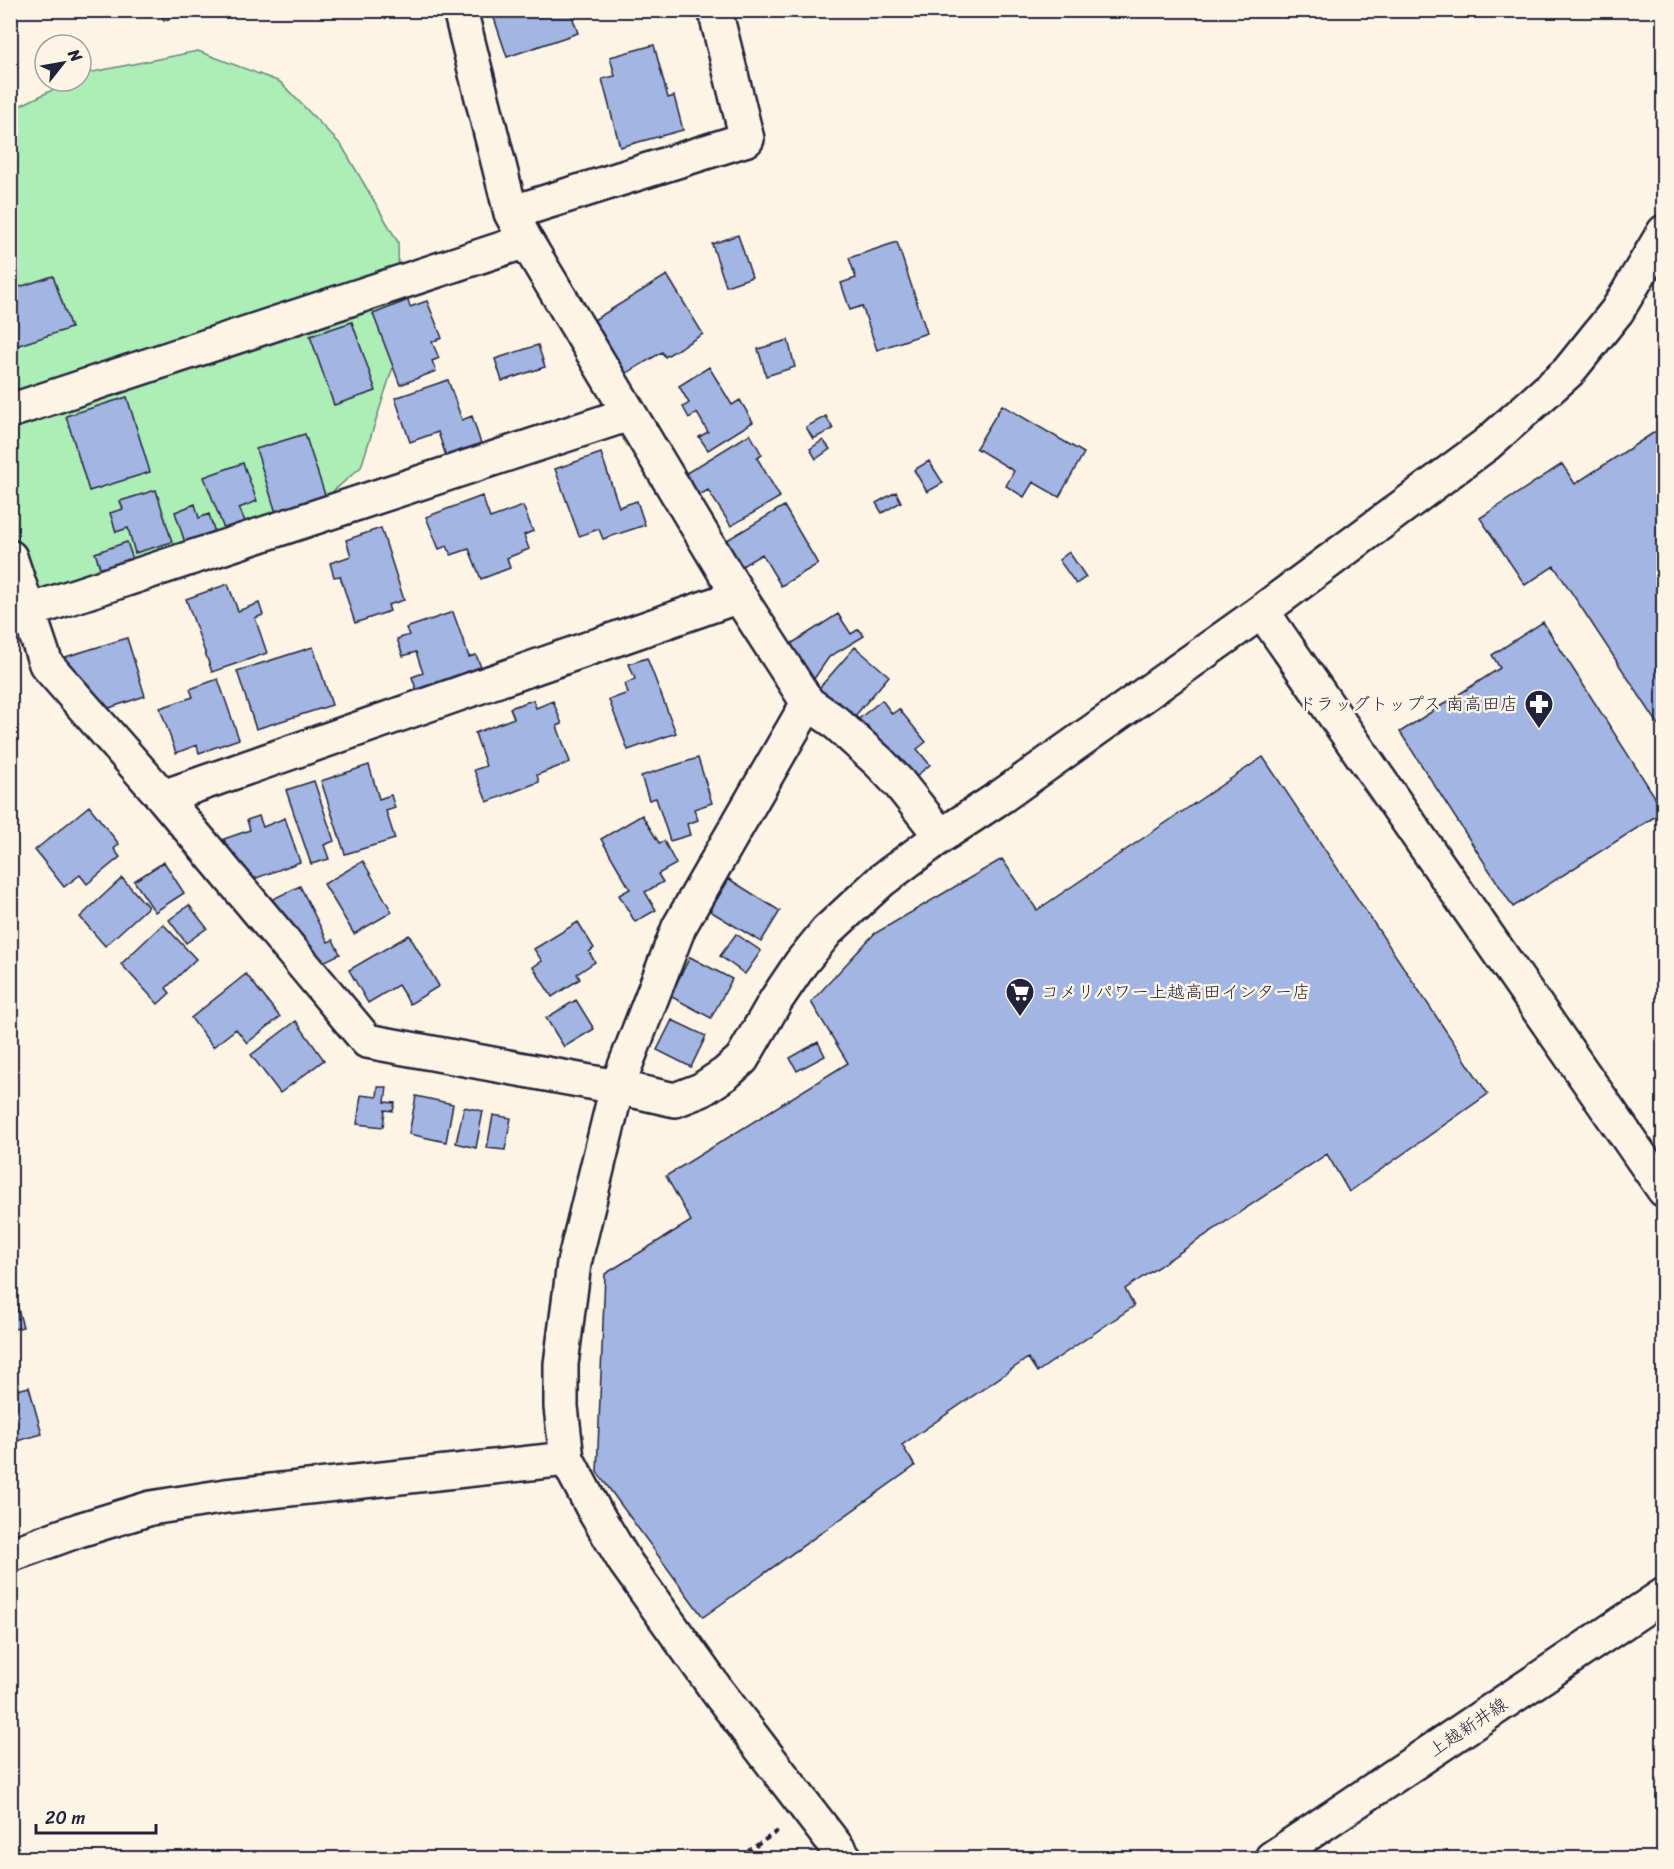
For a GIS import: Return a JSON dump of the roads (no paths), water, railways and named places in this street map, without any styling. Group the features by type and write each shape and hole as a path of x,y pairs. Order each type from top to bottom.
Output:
{"street":[{"path":"460,10 518,227 739,596 808,703 834,721 879,762 899,783 941,836"},
{"path":"10,411 518,227 747,139 716,10"},
{"path":"10,557 46,664 163,797 367,1041 617,1087 675,1100 700,1090 725,1074 742,1059 783,991 827,931 882,880 941,836 1002,796 1262,611 1487,444 1568,372 1617,311 1664,232"},
{"path":"29,610 629,414"},
{"path":"163,797 739,596"},
{"path":"1262,611 1664,1190"},
{"path":"808,703 679,927 617,1087 574,1263 561,1364 561,1396 567,1459 625,1562 718,1692 845,1858"},
{"path":"10,1555 79,1530 151,1508 226,1496 567,1459"},
{"name":"上越新井線","path":"1272,1858 1664,1595"}],"place":[{"name":"ドラッグトップス 南高田店","path":"1539,730"},
{"name":"コメリパワー上越高田インター店","path":"1020,1018"}]}
